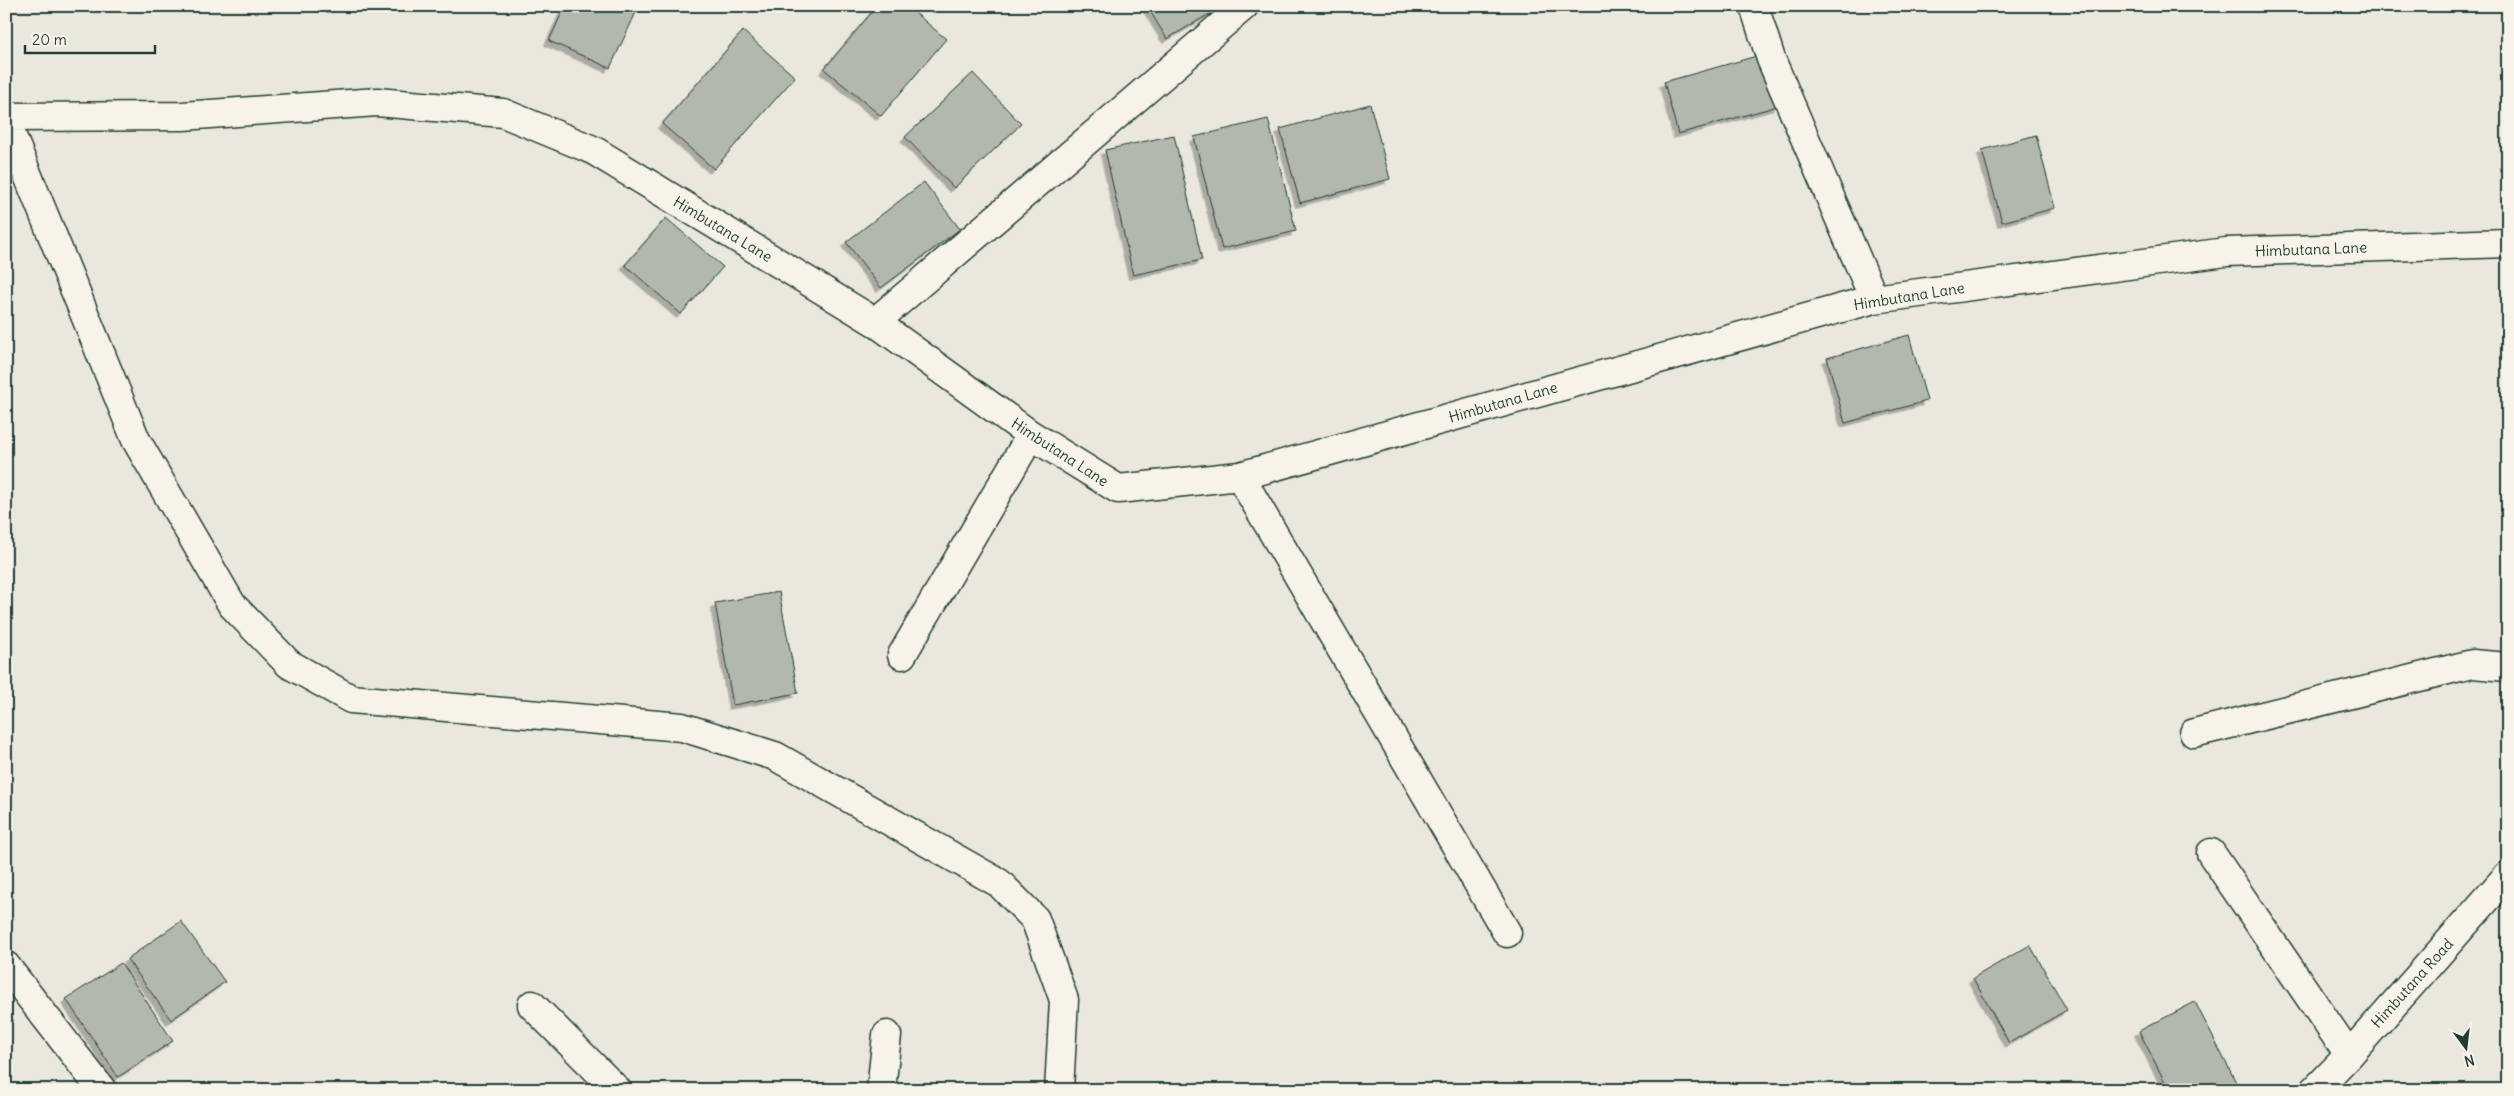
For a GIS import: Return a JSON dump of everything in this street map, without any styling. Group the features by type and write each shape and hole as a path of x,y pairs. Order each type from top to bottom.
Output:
{"street":[{"path":"875,322 1244,6"},
{"path":"1754,6 1771,59 1874,299"},
{"name":"Himbutana Lane","path":"6,117 183,116 377,102 503,113 593,150 875,322 1031,435 1118,489 1240,476 1874,299 2226,252 2508,243"},
{"path":"6,122 136,440 232,605 289,664 351,699 682,727 775,756 999,883 1035,919 1064,1000 1059,1090"},
{"path":"902,655 1031,435"},
{"path":"1240,476 1507,933"},
{"path":"2194,734 2472,664 2508,667"},
{"path":"2211,853 2349,1055"},
{"name":"Himbutana Road","path":"2315,1090 2349,1055 2508,875"},
{"path":"6,966 102,1090"},
{"path":"532,1005 618,1090"},
{"path":"882,1090 887,1035"}],"building":[{"path":"565,6 639,6 610,68 549,41"},
{"path":"877,6 907,6 946,39 881,116 824,69"},
{"path":"1147,6 1223,6 1167,39"},
{"path":"743,31 795,77 714,169 662,124"},
{"path":"1764,54 1778,106 1678,134 1664,82"},
{"path":"973,73 1021,124 954,188 905,137"},
{"path":"1370,104 1390,179 1300,203 1280,129"},
{"path":"1268,119 1296,231 1222,249 1194,137"},
{"path":"1174,135 1202,260 1133,275 1105,150"},
{"path":"2036,135 2055,208 2002,222 1982,150"},
{"path":"924,182 960,229 881,288 846,242"},
{"path":"666,218 723,267 681,314 625,265"},
{"path":"1909,335 1927,401 1845,423 1827,358"},
{"path":"779,592 798,693 733,705 715,603"},
{"path":"181,921 225,982 171,1020 127,959"},
{"path":"2030,945 2067,1010 2009,1043 1973,978"},
{"path":"121,963 173,1041 118,1077 66,999"},
{"path":"2195,1002 2240,1090 2169,1090 2139,1031"}]}
